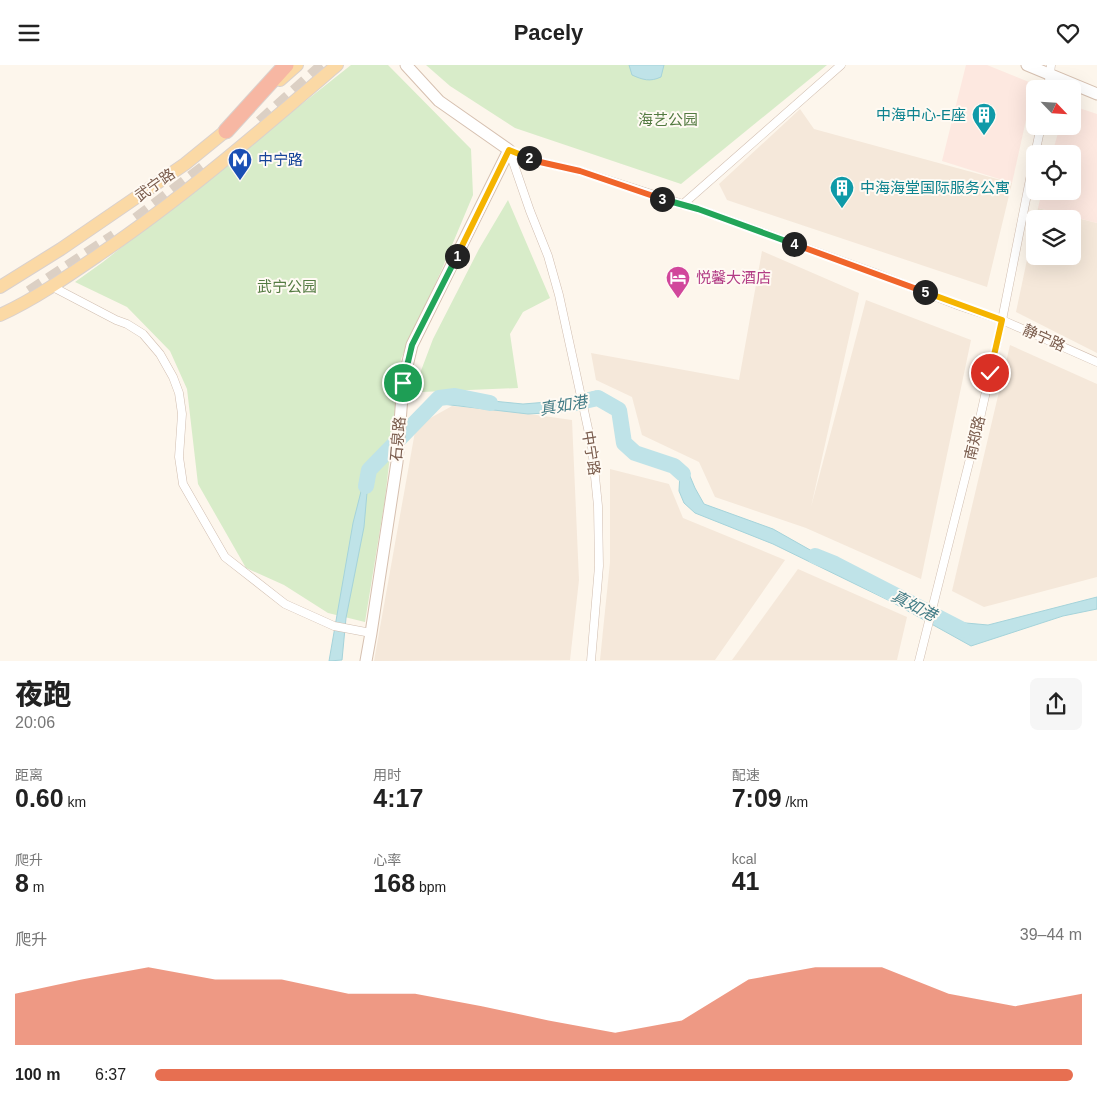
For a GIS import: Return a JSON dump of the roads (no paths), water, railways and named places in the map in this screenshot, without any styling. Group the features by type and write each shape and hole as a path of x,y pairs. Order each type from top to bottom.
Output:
{"highway":[{"path":"226,131 286,65"}],"main road":[{"name":"武宁路","path":"0,287 61,249 185,164 226,131 297,65"},
{"path":"0,315 16,308 135,231 191,189 337,65"}],"street":[{"path":"406,65 439,101 509,150"},
{"path":"682,205 841,65"},
{"path":"1027,65 1051,70 1097,94"},
{"name":"静宁路","path":"509,150 540,162 580,171 698,209 1002,320 1097,362"},
{"name":"中宁路","path":"509,150 548,256 559,295 592,447 598,506 599,565 591,661"},
{"name":"石泉路","path":"366,661 396,462 403,383 412,345 509,150"},
{"name":"南郑路","path":"919,661 924,636 938,592 1002,320 1026,199"},
{"path":"51,286 127,324 143,334 160,354 179,393 182,414 178,457 183,484 224,557 285,604 334,626 371,633"}],"water":[{"path":"629,65 664,65 661,77 650,80 632,75"},
{"path":"596,391 622,405 627,419 630,442 637,448 664,456 687,469 704,504 773,529 944,621 988,625 1097,597 1097,609 1063,616 971,646 890,601 773,544 695,513 684,503 679,491 680,472 620,445 619,410 598,399 563,412 528,414 442,404 406,441 406,432 413,417 439,398 462,398 523,404 560,401"},
{"path":"390,438 390,448 369,470 364,527 346,618 342,660 329,661 353,523 367,468"}],"waterway":[{"name":"真如港","path":"366,486 369,470 439,398 455,396 490,403"},
{"name":"真如港","path":"571,404 598,398 619,410 624,443 635,453 674,466 683,474"},
{"name":"真如港","path":"815,556 835,564 963,630"}],"tunnel":[{"path":"261,123 325,65"},
{"path":"137,220 210,164"},
{"path":"30,293 115,237"}],"place":[{"name":"中海中心-E座","path":"984,136"},
{"name":"中宁路","path":"240,181"},
{"name":"中海海堂国际服务公寓","path":"842,209"},
{"name":"悦馨大酒店","path":"678,299"}],"park label":[{"name":"海艺公园","path":"668,120"},
{"name":"武宁公园","path":"287,287"}]}
